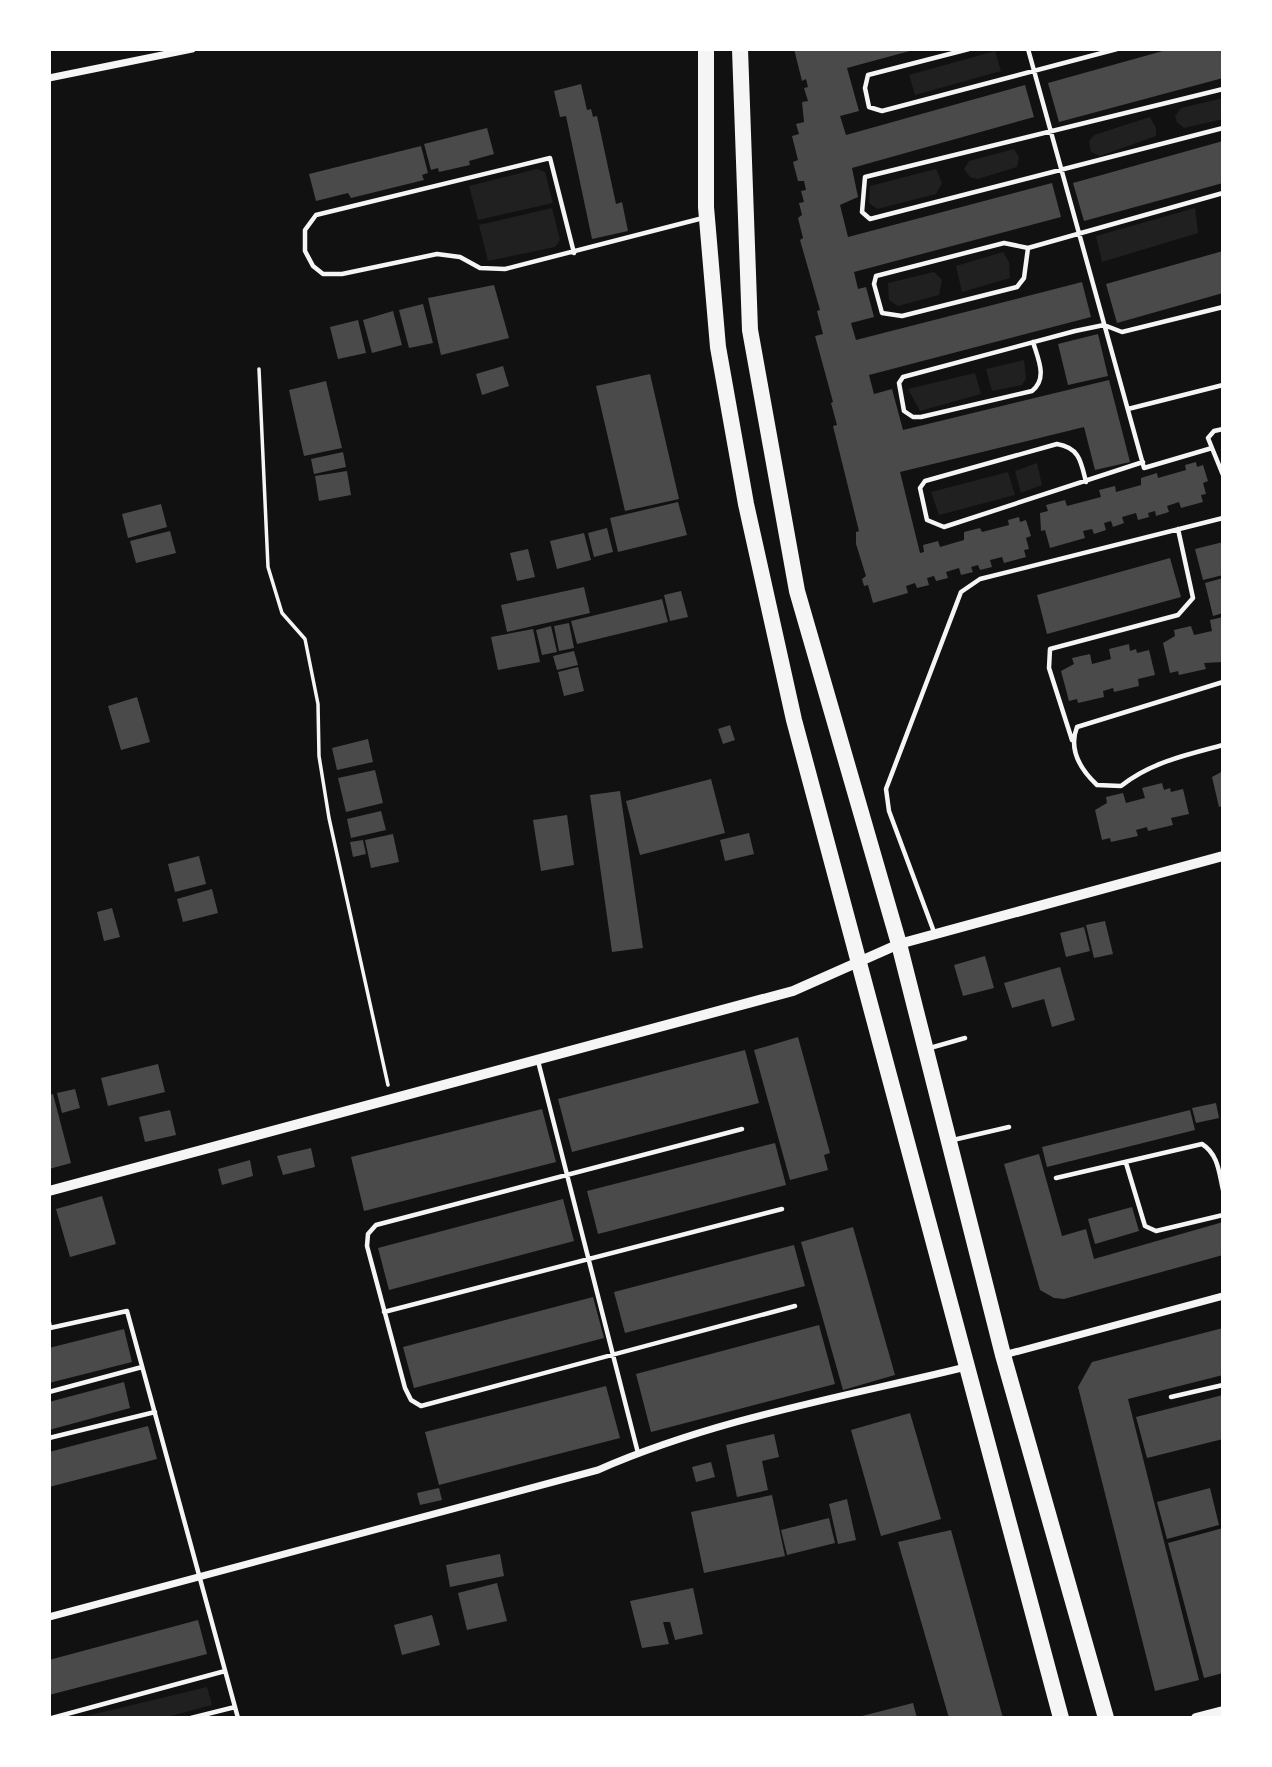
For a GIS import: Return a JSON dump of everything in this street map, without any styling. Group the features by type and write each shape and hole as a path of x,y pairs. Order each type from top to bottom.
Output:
{"highway":[{"path":"706,49 707,217 718,347 746,504 794,720 1061,1718"},
{"path":"740,49 743,178 753,344 797,591 899,943 1003,1355 1106,1718"}],"street":[{"path":"49,78 192,49"},
{"path":"49,1191 537,1057 793,991 899,943 1223,856"},
{"path":"1003,1355 1223,1296"},
{"path":"49,1617 598,1470 638,1452 708,1430 967,1367"},
{"path":"1196,1718 1223,1711"}],"lane":[{"path":"969,49 868,75 866,88 869,107 882,111 1117,49"},
{"path":"1028,49 1144,468 1212,448"},
{"path":"1223,89 866,177 862,212 870,219 1223,128"},
{"path":"574,253 550,158 316,215 305,230 305,251 313,266 323,274 342,274 437,254 460,257 480,268 505,270 574,253 707,217"},
{"path":"1028,248 1024,278 1017,287 902,316 882,313 874,284 876,276 1004,243 1028,248 1223,193"},
{"path":"1033,342 1042,372 1039,386 1032,391 920,417 913,417 904,411 899,383 903,377 1033,342 1104,325 1122,332 1223,307"},
{"path":"1128,409 1223,385"},
{"path":"1223,429 1214,431 1208,438 1223,475"},
{"path":"1086,482 1078,454 1069,446 1057,444 925,481 920,488 928,520 944,527 1086,482 1143,463"},
{"path":"934,933 889,811 886,789 961,592 980,579 1223,518"},
{"path":"1178,529 1193,598 1178,615 1050,649 1049,668 1081,770 1097,785 1121,786 1136,774 1161,762 1223,745"},
{"path":"1072,740 1077,727 1223,682"},
{"path":"926,1049 965,1038"},
{"path":"537,1057 638,1452"},
{"path":"949,1141 1009,1127"},
{"path":"743,1129 569,1177 376,1225 368,1234 367,1245 405,1388 411,1400 421,1406 795,1306"},
{"path":"1056,1178 1202,1144 1220,1161 1223,1189"},
{"path":"1126,1163 1144,1226 1156,1231 1223,1215"},
{"path":"384,1312 782,1209"},
{"path":"49,1326 127,1311 238,1718"},
{"path":"49,1392 142,1367"},
{"path":"1171,1396 1223,1385"},
{"path":"49,1438 155,1412"},
{"path":"52,1718 225,1671"},
{"path":"191,1718 235,1707"}],"path":[{"path":"259,369 268,567 282,614 305,639 318,704 319,756 329,818 390,1097"}],"shaded area":[{"path":"995,51 1001,71 915,95 909,75"},
{"path":"1223,98 1223,119 1184,128 1177,122 1175,116 1181,108"},
{"path":"1150,117 1156,128 1156,136 1100,156 1091,152 1089,141 1094,135"},
{"path":"1014,149 1019,157 1017,167 978,179 970,177 964,169 969,161"},
{"path":"537,169 545,172 553,203 478,220 469,186"},
{"path":"936,169 942,183 936,194 877,209 869,203 870,186"},
{"path":"552,208 560,240 555,247 488,261 479,225"},
{"path":"1195,208 1198,233 1102,262 1096,236"},
{"path":"1003,252 1009,262 1010,278 962,292 956,266"},
{"path":"934,272 942,280 939,295 898,306 889,300 888,283"},
{"path":"1024,360 1026,379 1022,385 992,391 986,369"},
{"path":"975,373 981,394 920,411 908,389"},
{"path":"1037,463 1042,485 1021,493 1015,471"},
{"path":"1008,472 1015,495 939,515 931,492"},
{"path":"207,1687 212,1705 163,1718 78,1718"}],"building":[{"path":"794,49 917,49 847,68 859,111 840,116 846,135 1025,85 1034,117 852,168 858,197 840,205 848,237 1052,183 1061,217 854,272 858,289 866,287 874,317 851,323 856,340 1082,282 1091,317 869,375 874,394 892,389 903,430 1109,380 1130,462 1095,470 1084,427 900,472 920,553 924,552 923,545 938,541 940,547 964,540 964,532 980,528 982,532 1009,525 1008,520 1019,517 1020,522 1026,520 1031,536 1026,538 1029,549 1024,550 1026,557 1004,563 1002,557 990,560 992,567 980,570 978,565 971,567 973,572 961,575 959,568 946,572 948,578 936,581 934,576 927,578 929,585 917,588 915,583 906,586 908,593 873,603 868,585 864,586 862,579 866,576 856,544 856,532 859,531 833,426 837,425 831,403 833,402 815,336 823,334 817,311 820,310 800,240 803,238 798,218 802,215 799,203 804,202 801,191 806,190 804,181 798,181 793,162 798,160 792,136 799,134 796,124 804,122 802,102 808,101 804,88 808,87 806,79 802,81"},
{"path":"1170,49 1223,49 1223,78 1059,122 1048,83"},
{"path":"581,84 587,110 591,109 593,117 597,116 616,204 622,202 628,231 592,239 566,116 560,117 554,91"},
{"path":"487,128 494,154 469,161 470,165 439,172 438,168 431,170 424,144"},
{"path":"1223,141 1223,183 1084,221 1073,183"},
{"path":"421,146 428,173 422,175 424,180 351,198 348,193 316,201 309,174"},
{"path":"1223,251 1223,293 1117,323 1106,284"},
{"path":"494,285 509,338 441,355 428,298"},
{"path":"423,304 433,343 409,348 399,310"},
{"path":"393,311 402,345 372,353 363,320"},
{"path":"358,320 366,353 338,359 330,327"},
{"path":"1098,334 1108,376 1068,385 1058,344"},
{"path":"503,366 509,386 482,395 476,374"},
{"path":"650,374 679,499 625,511 596,386"},
{"path":"326,381 342,448 304,456 289,390"},
{"path":"343,452 346,467 314,474 311,459"},
{"path":"1196,462 1197,467 1203,465 1208,481 1203,483 1206,494 1201,495 1203,502 1181,508 1179,502 1167,506 1169,512 1156,516 1155,511 1148,513 1149,517 1138,520 1136,513 1122,517 1124,523 1113,527 1111,521 1104,523 1106,530 1094,534 1092,529 1083,531 1085,538 1050,548 1045,530 1041,531 1040,513 1048,511 1046,505 1065,500 1067,506 1101,497 1099,490 1115,486 1116,492 1141,485 1141,478 1157,473 1158,478 1186,470 1185,465"},
{"path":"347,471 351,495 319,501 315,476"},
{"path":"678,502 687,535 618,552 610,518"},
{"path":"161,504 167,527 128,538 122,514"},
{"path":"607,528 613,552 594,557 588,533"},
{"path":"170,531 176,553 136,563 130,541"},
{"path":"584,533 591,560 557,569 550,541"},
{"path":"1223,542 1223,575 1203,580 1195,549"},
{"path":"528,549 535,577 517,581 510,553"},
{"path":"1170,558 1181,597 1047,634 1037,595"},
{"path":"1223,578 1223,613 1213,616 1205,583"},
{"path":"584,587 590,613 507,632 501,605"},
{"path":"681,591 688,617 670,621 664,595"},
{"path":"662,599 668,622 577,644 571,621"},
{"path":"1223,617 1223,662 1204,663 1206,669 1179,675 1178,671 1170,673 1163,643 1175,636 1174,630 1191,626 1194,635 1212,631 1210,620"},
{"path":"569,623 574,648 559,651 554,626"},
{"path":"551,626 557,652 542,655 536,630"},
{"path":"533,629 540,662 498,670 491,637"},
{"path":"1129,644 1130,651 1136,649 1137,653 1149,650 1155,675 1138,679 1139,686 1114,692 1113,688 1103,691 1104,697 1078,703 1077,699 1069,701 1061,671 1074,664 1072,658 1090,654 1092,664 1111,659 1109,649"},
{"path":"574,651 578,665 557,670 553,656"},
{"path":"578,667 584,691 564,696 558,672"},
{"path":"137,697 150,742 121,750 108,706"},
{"path":"730,725 735,740 723,744 718,729"},
{"path":"368,739 373,762 337,770 332,748"},
{"path":"375,770 383,803 346,812 338,778"},
{"path":"1223,771 1223,806 1219,807 1212,777"},
{"path":"711,779 725,833 640,855 626,801"},
{"path":"1162,783 1164,790 1170,788 1171,792 1183,789 1189,814 1171,818 1173,825 1148,831 1147,827 1136,830 1138,836 1111,842 1110,838 1102,840 1095,810 1107,803 1106,797 1123,793 1126,803 1145,798 1142,788"},
{"path":"620,791 643,948 612,952 590,795"},
{"path":"381,811 386,830 351,838 347,819"},
{"path":"567,815 574,865 541,871 533,820"},
{"path":"749,833 754,854 725,861 720,840"},
{"path":"393,834 399,862 371,868 365,840"},
{"path":"363,840 366,854 353,857 350,842"},
{"path":"199,856 206,884 175,892 168,864"},
{"path":"212,889 218,913 183,922 177,899"},
{"path":"112,908 120,937 104,941 97,912"},
{"path":"1105,921 1113,954 1094,958 1086,925"},
{"path":"1084,927 1090,951 1066,957 1060,933"},
{"path":"985,956 994,988 963,996 954,965"},
{"path":"1060,967 1075,1020 1052,1027 1044,999 1012,1008 1004,983"},
{"path":"798,1037 830,1153 824,1155 828,1170 790,1180 754,1050"},
{"path":"745,1050 759,1103 572,1152 558,1099"},
{"path":"158,1064 165,1092 108,1106 101,1078"},
{"path":"75,1089 80,1108 62,1113 57,1093"},
{"path":"53,1094 71,1163 49,1169 49,1095"},
{"path":"1216,1103 1219,1118 1196,1123 1192,1108"},
{"path":"542,1109 556,1162 364,1211 351,1157"},
{"path":"170,1110 176,1135 145,1142 139,1117"},
{"path":"1190,1110 1195,1130 1047,1167 1042,1147"},
{"path":"775,1143 786,1185 598,1234 587,1191"},
{"path":"311,1148 315,1167 283,1175 277,1156"},
{"path":"1039,1154 1062,1236 1086,1229 1094,1259 1223,1222 1223,1255 1064,1299 1054,1298 1040,1290 1004,1164"},
{"path":"250,1160 253,1176 222,1185 218,1169"},
{"path":"102,1196 116,1244 70,1257 56,1209"},
{"path":"563,1199 574,1241 389,1290 378,1248"},
{"path":"1132,1207 1139,1231 1095,1244 1088,1219"},
{"path":"853,1227 895,1375 843,1390 801,1242"},
{"path":"794,1245 805,1286 625,1333 614,1292"},
{"path":"593,1297 604,1338 414,1388 403,1347"},
{"path":"819,1325 835,1384 651,1432 636,1374"},
{"path":"1223,1328 1223,1375 1128,1399 1199,1680 1155,1691 1078,1387 1092,1362"},
{"path":"124,1329 132,1362 49,1383 49,1348"},
{"path":"124,1382 130,1408 49,1430 49,1402"},
{"path":"606,1386 620,1438 439,1485 425,1432"},
{"path":"1223,1395 1223,1439 1147,1458 1136,1417"},
{"path":"910,1413 941,1519 881,1536 851,1430"},
{"path":"148,1426 157,1459 49,1487 49,1452"},
{"path":"774,1434 779,1457 762,1461 768,1490 737,1497 726,1445"},
{"path":"711,1462 715,1477 696,1482 692,1467"},
{"path":"439,1488 442,1500 420,1505 417,1493"},
{"path":"1210,1488 1219,1525 1167,1539 1157,1502"},
{"path":"772,1495 785,1556 704,1573 691,1512"},
{"path":"847,1499 856,1540 838,1544 829,1504"},
{"path":"829,1518 835,1543 787,1555 781,1530"},
{"path":"1223,1528 1223,1673 1204,1678 1168,1543"},
{"path":"951,1530 1003,1718 949,1718 898,1542"},
{"path":"500,1554 504,1576 450,1587 446,1565"},
{"path":"497,1583 507,1621 467,1630 458,1593"},
{"path":"693,1588 703,1634 675,1640 670,1622 663,1622 669,1644 642,1648 630,1601"},
{"path":"432,1615 440,1645 402,1655 394,1625"},
{"path":"198,1620 207,1654 49,1695 49,1660"},
{"path":"913,1703 917,1718 858,1718 858,1717"}]}
